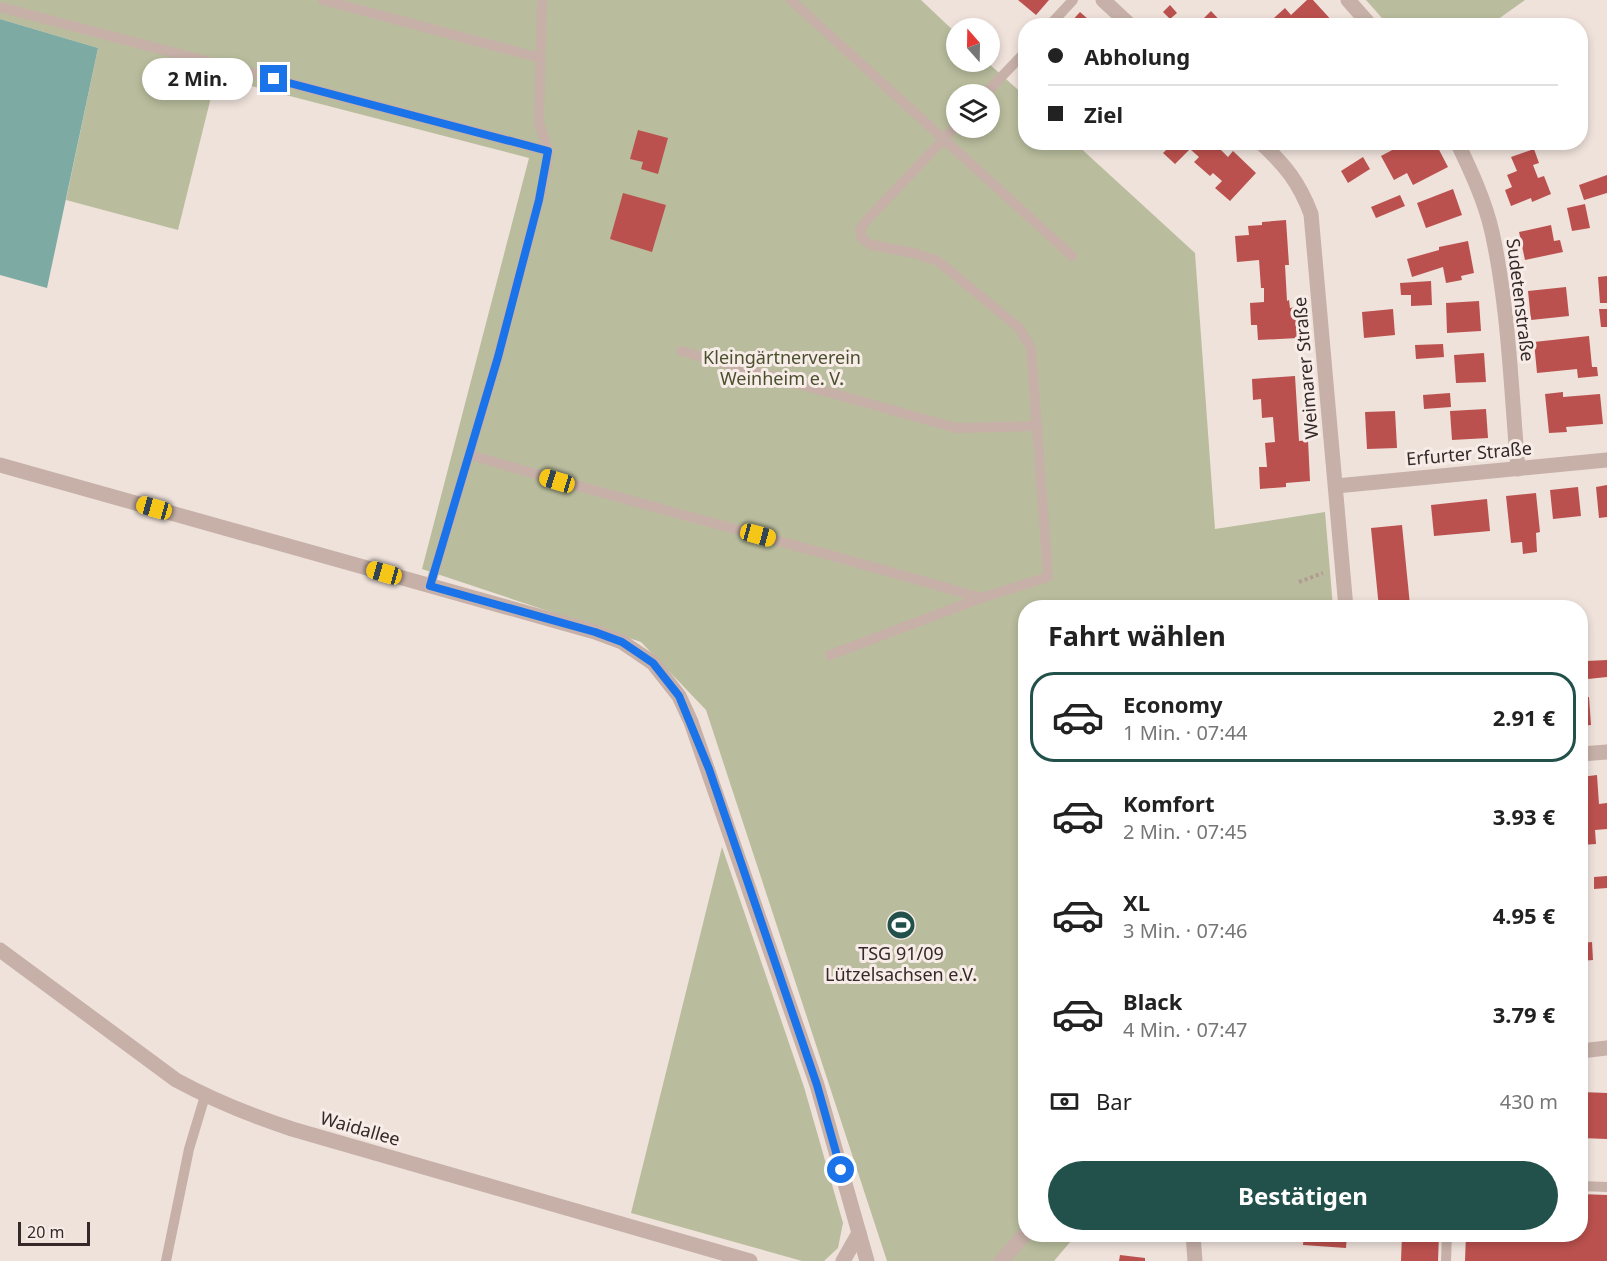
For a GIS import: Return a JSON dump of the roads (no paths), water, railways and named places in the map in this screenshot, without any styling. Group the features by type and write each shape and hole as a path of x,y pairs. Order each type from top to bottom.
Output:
{"street":[{"path":"1103,0 1122,18"},
{"path":"1348,0 1364,18"},
{"name":"Weimarer Straße","path":"1268,150 1292,175 1304,195 1311,214 1345,600"},
{"name":"Sudetenstraße","path":"1461,150 1473,174 1491,230 1502,285 1518,469"},
{"name":"Erfurter Straße","path":"1336,486 1607,460"},
{"path":"0,465 595,632 622,642 653,663 679,696 709,769 817,1085 867,1261"},
{"path":"1588,753 1607,752"},
{"name":"Waidallee","path":"0,950 176,1080 205,1096 248,1114 292,1129 750,1261"},
{"path":"1588,1050 1607,1048"},
{"path":"843,1261 859,1233"},
{"path":"1001,1261 1018,1242"},
{"path":"1194,1242 1195,1261"}],"lane":[{"path":"323,0 540,58"},
{"path":"430,586 498,357 537,210 548,151 539,123 542,0"},
{"path":"791,0 1072,256"},
{"path":"1056,18 1073,0"},
{"path":"0,7 548,151"},
{"path":"995,84 1018,59"},
{"path":"830,655 981,597 1048,577 1031,348 1019,328 938,261 913,253 872,245 862,239 860,229 866,221 946,137"},
{"path":"681,351 957,428 1038,426"},
{"path":"470,455 601,493 848,558 981,597"},
{"path":"166,1261 189,1149 205,1096"},
{"path":"1588,1186 1607,1187"},
{"path":"1446,1261 1447,1242"}],"water":[{"path":"0,19 98,48 47,288 0,275"}],"place":[{"name":"TSG 91/09 Lützelsachsen e.V.","path":"901,925"}],"park label":[{"name":"Kleingärtnerverein Weinheim e. V.","path":"782,368"}]}
